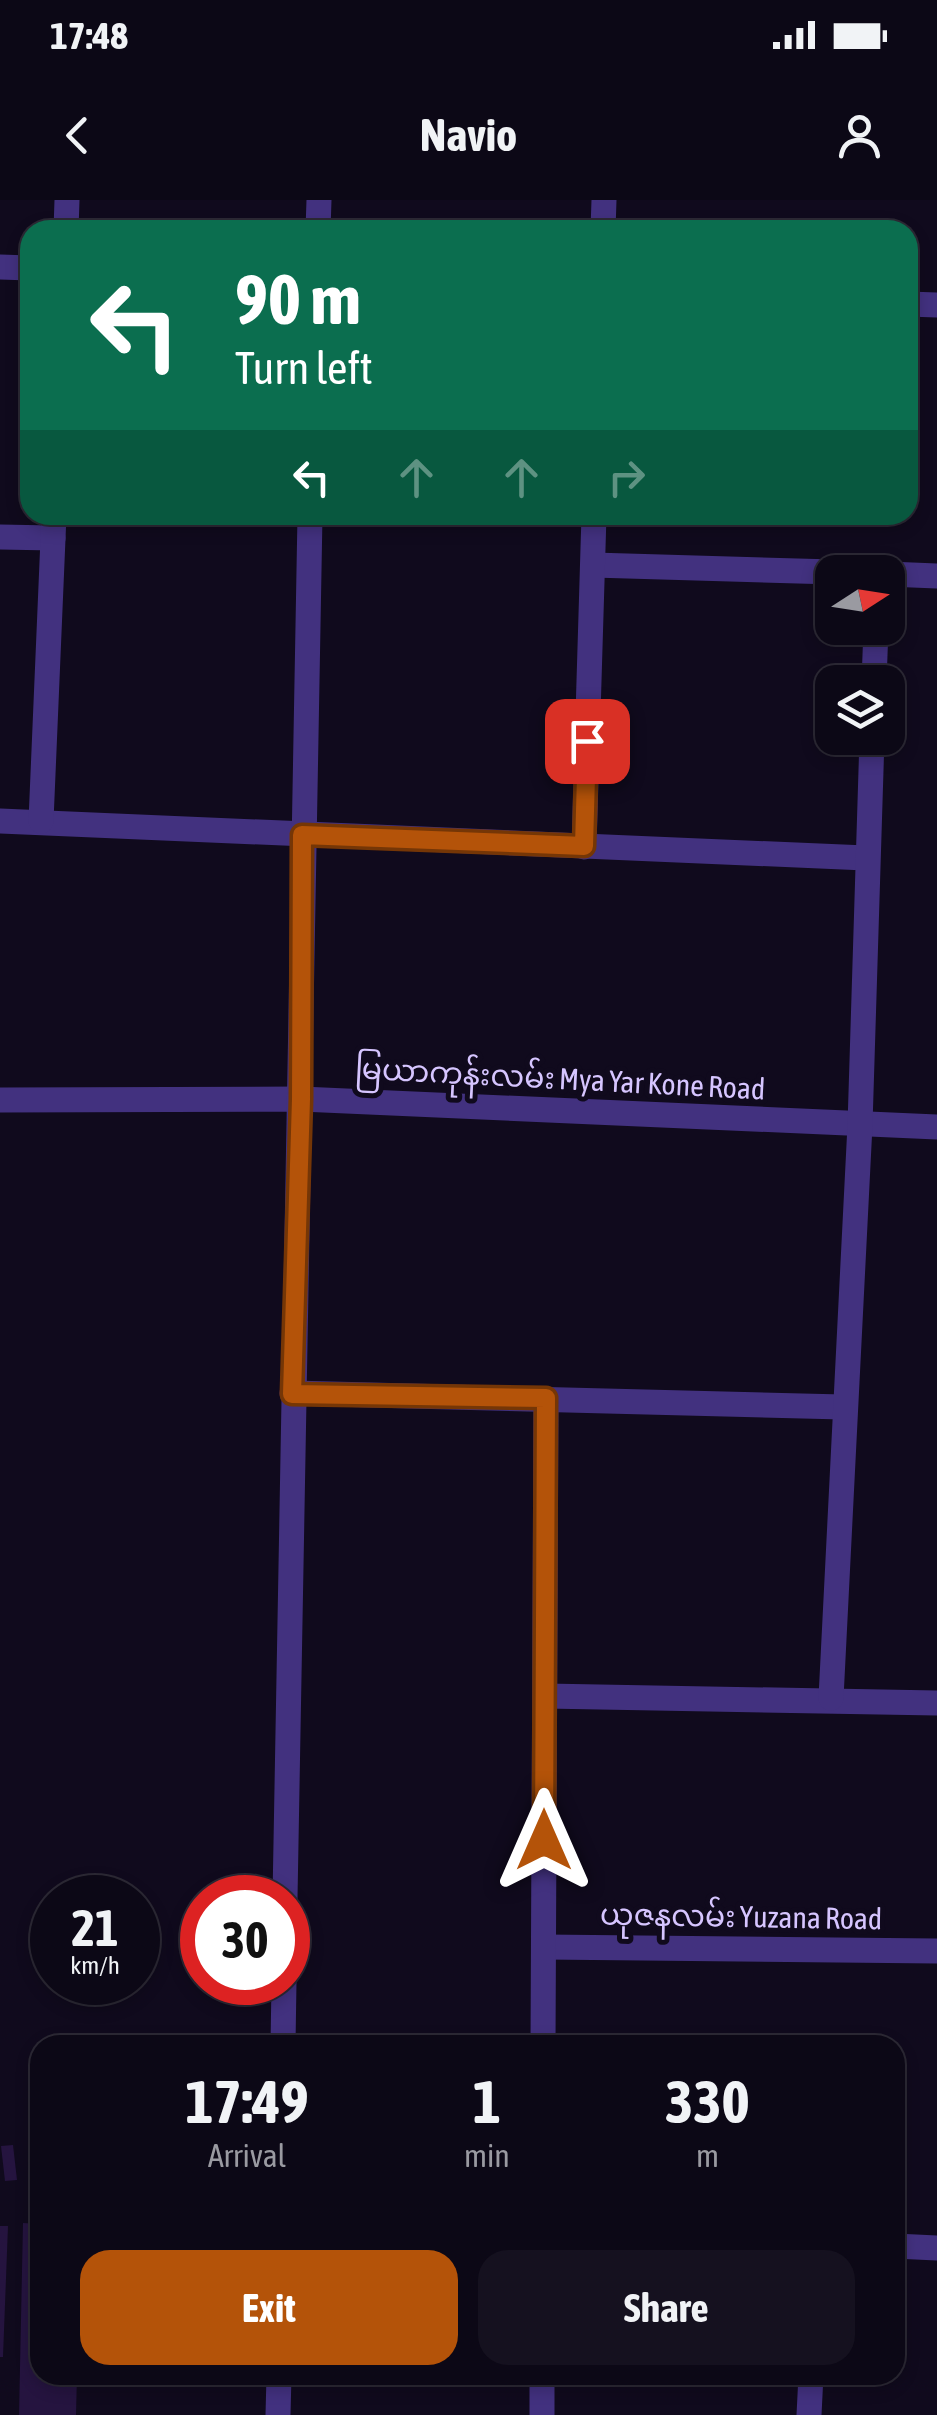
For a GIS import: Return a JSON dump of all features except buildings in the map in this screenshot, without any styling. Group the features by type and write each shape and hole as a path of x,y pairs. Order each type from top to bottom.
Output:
{"street":[{"path":"285,1875 310,525"},
{"path":"584,846 594,525"},
{"path":"0,537 54,526 41,821"},
{"path":"592,565 815,571"},
{"path":"905,575 937,576"},
{"path":"831,1698 860,1125 871,755"},
{"path":"0,821 866,858"},
{"name":"မြယာကုန်းလမ်း Mya Yar Kone Road","path":"0,1100 301,1099 937,1127"},
{"path":"292,1394 843,1406"},
{"path":"543,2035 546,1398"},
{"path":"545,1696 831,1698 937,1703"},
{"name":"ယုဇနလမ်း Yuzana Road","path":"544,1947 937,1952"},
{"path":"283,2035 284,2005"},
{"path":"905,2246 937,2248"},
{"path":"278,2415 279,2385"},
{"path":"542,2385 542,2415"},
{"path":"809,2415 810,2385"}],"route":[{"path":"544,1840 546,1398 292,1394 301,1099 302,835 584,846 587,741"}]}
